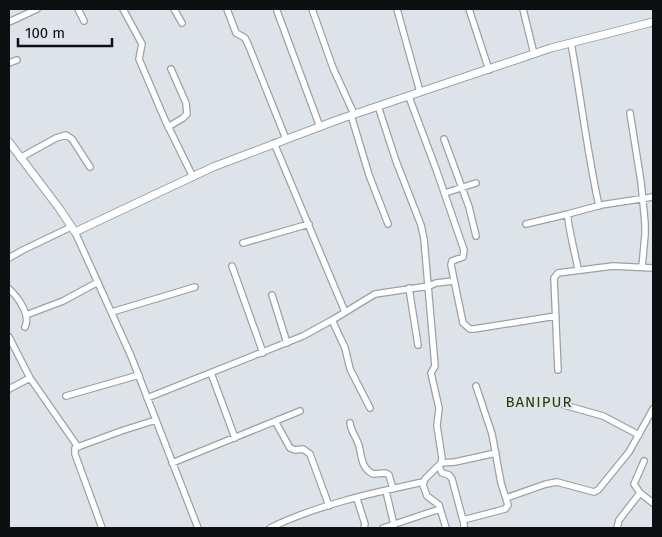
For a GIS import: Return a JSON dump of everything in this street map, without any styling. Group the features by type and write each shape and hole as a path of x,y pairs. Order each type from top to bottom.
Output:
{"street":[{"path":"9,22 37,9"},
{"path":"78,9 84,21"},
{"path":"123,9 140,38 142,47 138,59 168,127 193,177"},
{"path":"174,9 182,23"},
{"path":"227,9 236,33 245,38 248,44 286,139"},
{"path":"312,9 352,115 369,175 388,224"},
{"path":"397,9 420,92"},
{"path":"469,9 489,70"},
{"path":"523,9 534,54"},
{"path":"277,11 320,127"},
{"path":"9,258 23,250 73,230 213,167 274,143 534,54 653,22"},
{"path":"571,43 589,158 599,206"},
{"path":"9,63 17,60"},
{"path":"168,127 184,118 187,114 186,102 171,69"},
{"path":"409,97 445,193 464,254 463,257 452,261 451,265 463,323 470,329 556,316"},
{"path":"378,106 396,161 421,224 429,286 435,366 431,373 439,408 437,426 442,458 440,464 442,473 449,475 452,479 464,528"},
{"path":"630,113 645,235 642,267"},
{"path":"20,158 62,135 66,135 72,139 90,167"},
{"path":"444,139 471,212 476,236"},
{"path":"9,142 59,208 73,230 112,312 139,375 198,528"},
{"path":"274,143 345,312"},
{"path":"445,193 476,183"},
{"path":"526,224 599,206 653,198"},
{"path":"568,214 567,221 578,270"},
{"path":"243,243 309,224"},
{"path":"232,266 263,353"},
{"path":"558,370 554,278 558,273 613,266 653,268"},
{"path":"147,398 287,343 332,320 375,294 454,281"},
{"path":"26,316 63,301 98,282"},
{"path":"112,312 195,287"},
{"path":"409,288 418,345"},
{"path":"9,289 18,300 26,316 25,327"},
{"path":"272,295 287,343"},
{"path":"332,320 345,348 350,369 370,408"},
{"path":"9,337 30,378 78,447"},
{"path":"211,373 235,438"},
{"path":"66,396 139,375"},
{"path":"9,389 30,378"},
{"path":"463,520 505,509 508,504 500,483 490,426 476,386"},
{"path":"564,405 603,416 640,435"},
{"path":"506,498 557,482 594,492 598,490 629,452 653,409"},
{"path":"172,463 300,411"},
{"path":"102,528 75,454 75,448 156,420"},
{"path":"275,421 290,448 295,450 303,449 310,454 329,506"},
{"path":"350,423 359,447 360,458 365,468 373,474 386,473 389,475 393,489"},
{"path":"270,528 298,515 423,482 432,470 440,464 496,453"},
{"path":"644,461 634,484 640,493 653,503"},
{"path":"423,482 427,496 437,502 446,528"},
{"path":"386,491 394,525"},
{"path":"618,528 619,520 640,493"},
{"path":"357,499 364,528"},
{"path":"383,528 440,509"}],"district":[{"name":"BANIPUR","path":"539,402"}]}
